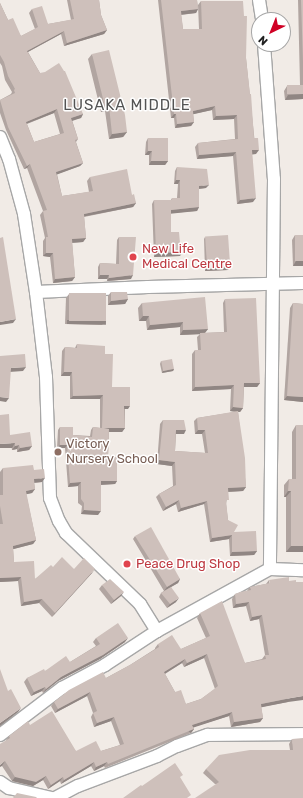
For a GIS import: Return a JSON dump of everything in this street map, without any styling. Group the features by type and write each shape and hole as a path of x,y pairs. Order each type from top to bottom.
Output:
{"street":[{"path":"259,0 261,12"},
{"path":"265,52 274,179 270,568"},
{"path":"0,137 4,160 24,214 36,292 46,377 50,498 66,533 140,604 157,631"},
{"path":"36,292 148,287 303,283"},
{"path":"0,735 62,688 105,666 157,631 270,568 303,570"},
{"path":"55,798 78,786 157,756 176,746 208,735 303,734"},
{"path":"0,782 10,788 52,798"}],"building":[{"path":"70,0 99,0 101,15 107,30 67,43 64,31 27,51 40,73 45,72 59,63 65,71 83,114 71,118 78,139 75,140 83,163 56,172 62,196 93,191 90,177 127,169 132,195 134,194 136,203 84,214 86,238 72,239 75,277 55,279 53,253 46,253 46,237 48,237 43,211 47,210 30,164 27,166 8,127 0,100 15,93 15,89 0,55 0,3 8,20 13,18 21,36 38,27 32,9 42,6 48,24 74,19","holes":["57,109 64,133 34,142 26,122"]},
{"path":"161,0 197,0 198,9 181,11 183,29 202,29 201,1 243,1 244,16 247,16 246,58 251,94 254,138 258,138 259,150 252,150 256,198 240,200 236,152 199,155 198,143 238,139 237,115 216,116 215,106 193,111 194,122 177,124 176,114 174,114"},
{"path":"301,0 303,0 303,62"},
{"path":"109,50 125,115 127,132 112,134 109,106 105,107 92,54"},
{"path":"287,85 303,85 303,94 287,94"},
{"path":"148,138 168,138 168,161 151,161 152,151 148,151"},
{"path":"177,167 207,169 209,185 199,186 199,207 171,210 171,232 179,232 180,243 183,243 183,252 156,253 154,200 172,200 172,198 180,198 180,180 176,180"},
{"path":"228,235 230,267 207,269 205,237"},
{"path":"295,235 303,235 303,261 295,261"},
{"path":"3,237 16,319 0,322 0,238"},
{"path":"119,237 136,237 133,275 109,278 109,275 100,275 100,263 119,264"},
{"path":"111,292 127,292 128,299 111,301"},
{"path":"69,293 106,293 106,321 69,321"},
{"path":"205,297 208,329 183,330 183,322 150,325 149,316 143,316 142,303"},
{"path":"256,298 260,383 244,383 243,408 233,407 234,385 195,387 195,350 201,350 200,333 227,332 225,299"},
{"path":"293,303 303,304 303,397 287,396"},
{"path":"77,344 105,346 105,354 113,354 112,387 130,387 130,406 124,406 125,428 104,428 109,429 108,457 117,457 117,481 101,481 101,511 84,510 84,503 81,499 81,482 70,483 67,445 60,445 60,427 73,427 73,435 92,437 93,427 102,428 103,395 73,396 72,372 64,372 65,347 77,348"},
{"path":"25,354 26,367 11,368 9,398 0,397 0,356"},
{"path":"172,359 174,369 163,371 161,361"},
{"path":"238,411 245,458 246,487 228,488 229,500 226,500 228,520 238,525 234,532 256,531 257,551 232,552 232,535 212,538 207,501 181,508 179,500 166,507 159,494 176,485 175,462 159,460 163,420 184,420 186,430 176,430 175,451 208,453 205,430 198,430 197,418"},
{"path":"9,414 10,435 30,432 32,446 20,448 19,445 15,446 15,443 0,444 0,415"},
{"path":"296,425 303,425 303,546 291,546 291,491 288,491 289,479 296,479"},
{"path":"33,465 34,470 44,469 45,478 34,479 35,489 26,491 36,540 13,546 14,562 34,561 35,579 51,565 53,567 62,557 74,569 84,558 95,569 55,613 42,599 24,602 21,577 0,578 0,524 3,524 0,495 3,495 3,468"},
{"path":"151,527 180,579 167,587 135,536"},
{"path":"289,577 289,581 296,580 296,582 303,582 303,696 261,704 263,718 234,722 232,712 192,725 194,729 108,764 107,762 96,767 94,762 64,780 63,777 51,785 46,776 36,782 15,777 5,761 0,765 0,744 10,738 9,736 28,721 30,725 52,711 76,751 96,741 101,751 124,744 114,717 97,723 93,713 97,711 90,692 58,709 54,702 69,690 103,672 106,678 130,665 159,647 158,644 172,635 181,649 210,636 200,613 222,601 245,663 266,659 265,655 269,655 262,615 252,617 249,602 236,604 235,594 251,590 250,587 270,583 269,580","holes":["207,654 218,686 201,699 186,704 181,690 175,692 164,672 185,659 187,663"]},
{"path":"110,579 124,592 114,600 102,585"},
{"path":"171,587 179,598 170,604 161,593"},
{"path":"118,623 128,638 103,655 61,677 46,689 45,687 34,692 27,678 44,669 45,671 66,656 70,662 100,644 96,638"},
{"path":"0,669 8,691 11,689 21,708 0,723"},
{"path":"303,738 303,798 195,798 219,782 206,769 219,755 250,750 293,750 292,739"},
{"path":"175,763 183,775 180,777 191,795 187,798 123,798 141,785 142,786"},
{"path":"17,793 36,797 37,798 13,798"}],"place":[{"name":"New Life Medical Centre","path":"133,257"},
{"name":"Victory Nursery School","path":"58,452"},
{"name":"Peace Drug Shop","path":"127,564"}],"district":[{"name":"LUSAKA MIDDLE","path":"127,106"}]}
